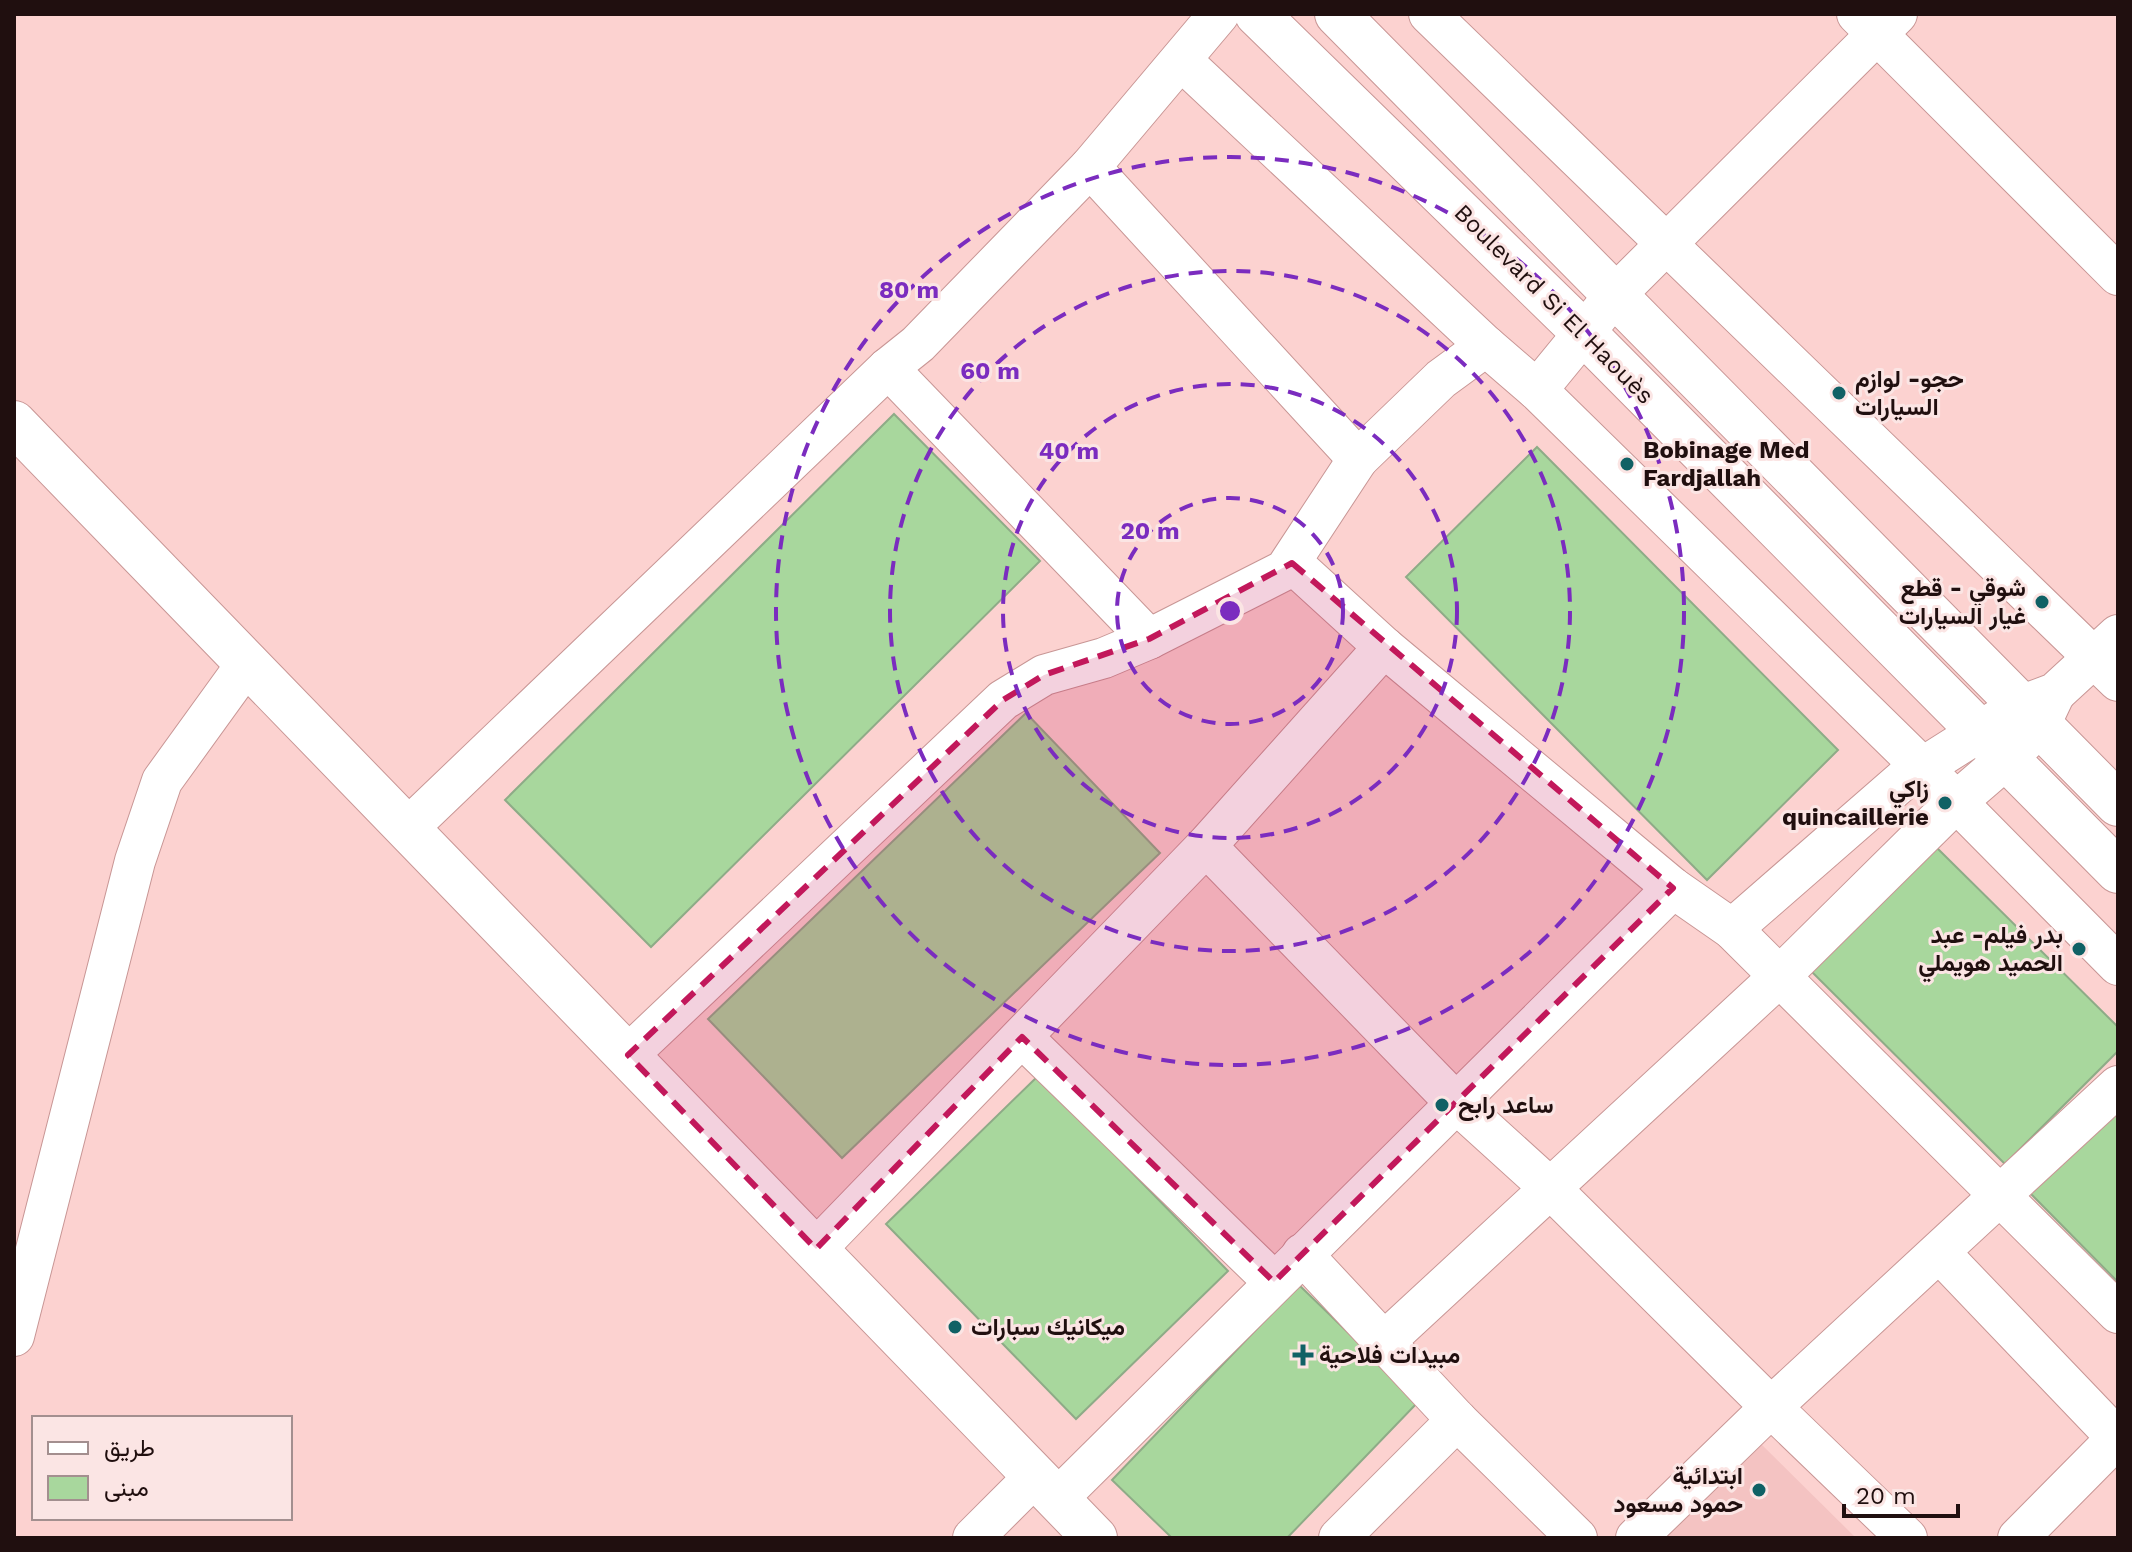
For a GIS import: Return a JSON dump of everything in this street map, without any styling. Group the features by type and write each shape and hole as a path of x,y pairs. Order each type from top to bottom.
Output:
{"main road":[{"name":"Boulevard Si El Haouès","path":"1257,14 1584,333 2118,871"},
{"name":"Boulevard Si El Haouès","path":"1337,14 1614,296 2038,709 2118,804"},
{"path":"14,423 1095,1538"}],"street":[{"path":"409,827 888,368 918,344 1090,167 1219,14"},
{"path":"1384,1342 1780,976 1956,802 1993,745 2110,658 1667,245 1429,14"},
{"path":"1537,390 1614,296 1667,245 1877,21 2118,275"},
{"path":"1181,60 1486,346 1537,390 1922,767 2118,965"},
{"path":"1090,167 1358,459"},
{"path":"628,1055 1003,700 1044,675 1104,658 1149,639 1276,575 1292,563 1358,459 1441,379 1486,346"},
{"path":"888,368 1149,639"},
{"path":"1292,563 1384,647 1673,888 1732,929 2118,1313"},
{"path":"816,1249 1206,846 1384,647"},
{"path":"14,1336 135,861 162,781 248,662"},
{"path":"1732,929 1922,767 1993,745"},
{"path":"1206,846 1454,1101 1550,1188 1907,1538"},
{"path":"973,1538 1046,1487 1274,1282 1673,888"},
{"path":"1022,1037 1274,1282"},
{"path":"1636,1538 1771,1407 2118,1086"},
{"path":"1940,1253 2118,1437 2018,1538"},
{"path":"1302,1254 1457,1420 1577,1538"},
{"path":"1339,1538 1457,1420"}],"highlighted area":[{"path":"1292,563 1673,888 1274,1282 1022,1037 816,1249 628,1055 1003,700 1044,675 1149,639"}],"shaded area":[{"name":"ابتدائية حمود مسعود","path":"1759,1442 1856,1538 1662,1538"}],"building":[{"path":"894,414 1040,561 651,947 505,800"},
{"path":"1537,447 1838,750 1707,880 1406,577"},
{"path":"1026,713 1160,853 842,1158 708,1019"},
{"path":"1934,845 2118,1027 2118,1051 2005,1164 1810,970"},
{"path":"1038,1076 1228,1271 1076,1419 886,1224"},
{"path":"2118,1103 2118,1282 2029,1192"},
{"path":"1299,1285 1419,1401 1287,1538 1172,1538 1112,1480"}],"place":[{"name":"حجو- لوازم السيارات","path":"1839,393"},
{"name":"Bobinage Med Fardjallah","path":"1627,464"},
{"name":"شوقي - قطع غيار السيارات","path":"2042,602"},
{"name":"زاكي quincaillerie","path":"1945,803"},
{"name":"بدر فيلم- عبد الحميد هويملي","path":"2079,949"},
{"name":"ساعد رابح","path":"1442,1105"},
{"name":"ميكانيك سبارات","path":"955,1327"},
{"name":"مبيدات فلاحية","path":"1303,1355"},
{"name":"ابتدائية حمود مسعود","path":"1759,1490"}]}
